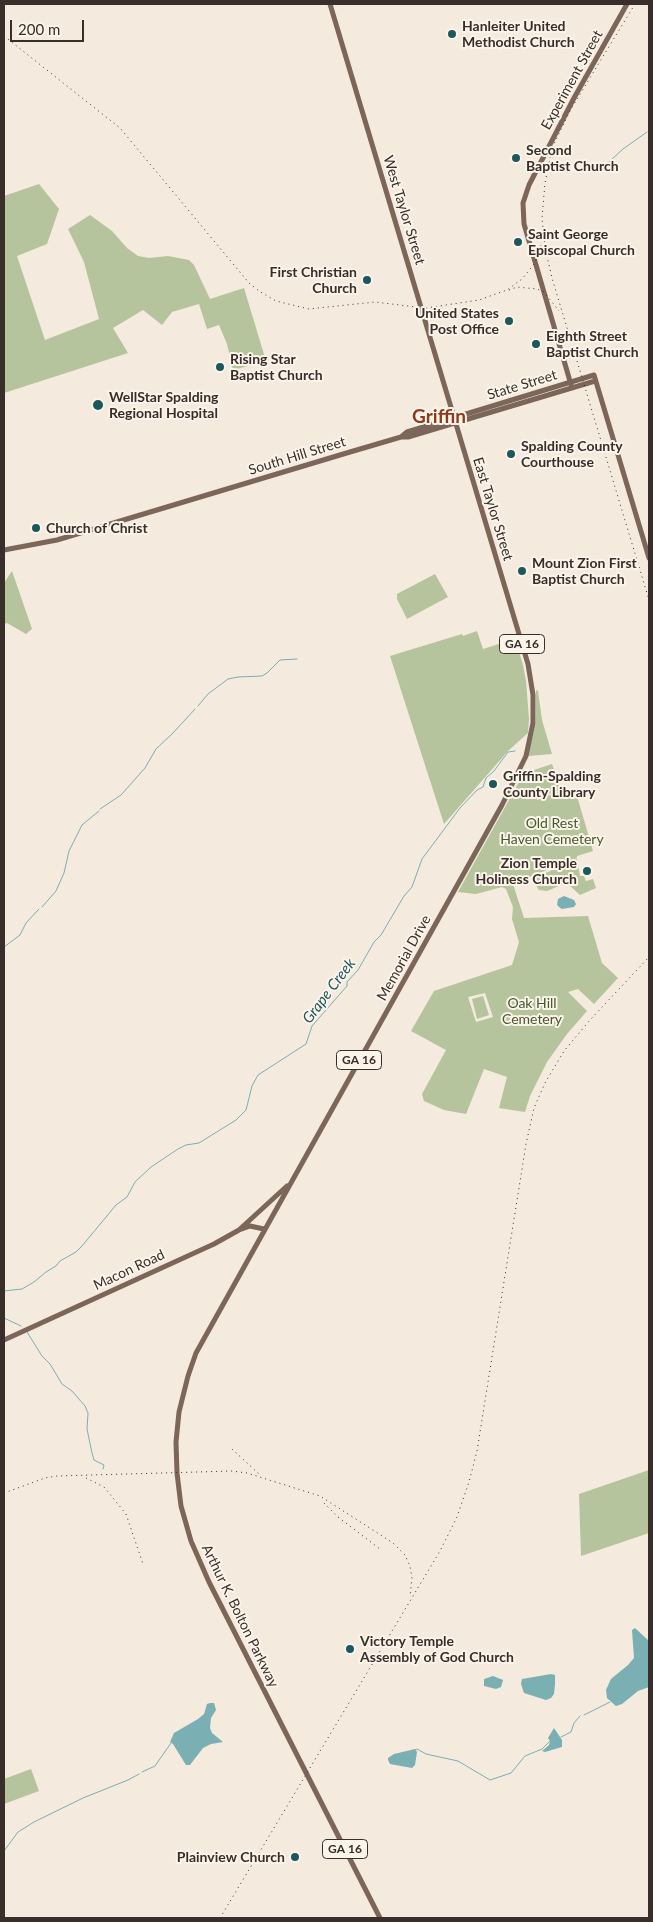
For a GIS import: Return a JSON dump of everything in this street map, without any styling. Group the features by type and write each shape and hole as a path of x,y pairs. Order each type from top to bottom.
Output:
{"main road":[{"name":"West Taylor Street","path":"330,4 455,420"},
{"name":"Experiment Street","path":"534,260 524,224 522,208 524,196 574,98 627,4"},
{"path":"522,208 531,237 534,260 571,385"},
{"name":"South Hill Street","path":"4,550 57,540 401,437 408,437 455,420 595,378 649,558"},
{"name":"East Taylor Street","path":"455,420 528,664 533,688"},
{"name":"Memorial Drive","path":"264,1229 515,780 526,756 531,736 534,715 533,688"},
{"name":"Macon Road","path":"4,1340 214,1244 249,1224 289,1184"},
{"path":"249,1224 264,1229"},
{"path":"249,1224 256,1230 259,1239"},
{"name":"Arthur K. Bolton Parkway","path":"264,1229 196,1353 188,1376 179,1412 176,1442 181,1506 191,1541 208,1582 380,1918"}],"green space":[{"path":"39,184 59,209 47,244 17,256 45,340 99,319 84,262 68,229 90,215 112,231 127,248 138,256 149,258 168,256 189,260 194,265 210,299 244,288 266,361 233,370 227,344 219,325 207,329 199,304 172,312 162,325 143,310 113,328 128,353 4,393 4,196"},
{"path":"12,571 32,629 26,634 7,623 4,624 4,583"},
{"path":"435,574 448,597 407,619 397,599 397,594"},
{"path":"477,631 483,649 515,639 526,681 529,719 528,733 509,750 444,824 390,656"},
{"path":"536,690 538,691 542,720 552,754 528,756 536,722"},
{"name":"Oak Hill Cemetery","path":"552,764 561,790 537,798 537,800 565,789 575,789 593,851 577,856 577,858 563,864 577,859 580,876 584,876 586,881 593,879 596,888 580,895 570,886 564,884 547,891 539,890 532,879 557,868 559,865 513,884 524,918 588,916 602,963 618,978 594,1004 578,989 568,992 587,1011 567,1034 547,1062 530,1096 525,1112 499,1108 507,1077 484,1069 466,1114 444,1110 424,1101 422,1094 446,1050 411,1031 434,991 512,965 519,942 512,919 513,907 506,889 502,887 476,894 458,892 525,771 527,770 528,772","holes":["485,993 493,1017 476,1022 468,997"]},
{"path":"483,996 489,1015 477,1019 472,999"},
{"path":"649,1470 649,1533 581,1556 579,1494"},
{"path":"31,1769 39,1791 4,1804 4,1779"}],"water":[{"path":"564,896 574,900 576,904 574,907 562,909 557,905 558,899"},
{"path":"635,1628 649,1641 649,1687 638,1691 622,1704 616,1706 607,1698 606,1690 611,1679 634,1658 632,1630"},
{"path":"555,1675 555,1684 554,1694 551,1698 546,1700 524,1693 521,1684 522,1679"},
{"path":"493,1676 503,1680 501,1687 496,1689 484,1686 484,1679"},
{"path":"214,1703 216,1710 211,1718 210,1728 212,1733 223,1742 211,1744 203,1748 190,1765 186,1765 170,1742 174,1733 204,1714 207,1704"},
{"path":"554,1728 562,1740 562,1747 545,1752 542,1751 549,1745 550,1741 548,1738"},
{"path":"415,1749 417,1752 415,1765 412,1768 390,1764 388,1760 394,1754"}],"waterway":[{"path":"598,172 623,149 647,132"},
{"path":"198,706 208,694 228,679 262,676 280,660 297,659"},
{"path":"100,809 121,795 145,768 156,749 195,709"},
{"name":"Grape Creek","path":"4,1291 22,1289 56,1266 60,1261 76,1252 116,1205 127,1197 135,1182 151,1167 178,1149 186,1145 199,1143 236,1120 246,1110 252,1086 258,1075 306,1044 312,1026 347,986 347,982 358,970 374,942 381,935 404,896 412,887 422,859 460,808 477,790 483,787 486,778 494,771 508,752 515,751"},
{"path":"42,907 56,891 64,873 69,851 82,825 99,811"},
{"path":"4,947 20,935 26,923 39,909"},
{"path":"4,1318 21,1326"},
{"path":"27,1332 62,1384 72,1391 85,1406 88,1413 87,1429 92,1453 94,1460 104,1465 103,1469"},
{"path":"584,1715 610,1702"},
{"path":"561,1737 571,1732 574,1723 580,1716"},
{"path":"415,1750 458,1761 490,1780 511,1773 525,1756 542,1749 550,1741"},
{"path":"142,1772 155,1766 171,1743"},
{"path":"4,1851 18,1832 34,1822 139,1774"}],"railway":[{"path":"635,4 571,109 552,148 545,183 542,218 545,247 552,278 649,600"},
{"path":"4,36 120,128 249,283 259,291 276,301 309,309 375,302 416,307"},
{"path":"426,308 479,300 507,290 522,279 535,263 542,242"},
{"path":"509,290 517,287 537,289 544,292 559,311"},
{"path":"220,1918 440,1551 457,1517 477,1451 526,1144 534,1108 545,1083 564,1051 590,1020 649,957"},
{"path":"232,1449 260,1475"},
{"path":"4,1493 45,1478 57,1476 232,1471 247,1473 320,1496 393,1543 405,1555 410,1566 412,1578 410,1596"},
{"path":"86,1478 104,1487 126,1514 143,1564"},
{"path":"324,1503 338,1517 380,1549"}],"place":[{"name":"Hanleiter United Methodist Church","path":"452,34"},
{"name":"Second Baptist Church","path":"516,158"},
{"name":"Saint George Episcopal Church","path":"518,242"},
{"name":"First Christian Church","path":"367,280"},
{"name":"United States Post Office","path":"509,321"},
{"name":"Eighth Street Baptist Church","path":"536,344"},
{"name":"Rising Star Baptist Church","path":"220,367"},
{"name":"WellStar Spalding Regional Hospital","path":"98,405"},
{"name":"Spalding County Courthouse","path":"511,454"},
{"name":"Church of Christ","path":"36,528"},
{"name":"Mount Zion First Baptist Church","path":"522,571"},
{"name":"Griffin-Spalding County Library","path":"493,784"},
{"name":"Zion Temple Holiness Church","path":"587,871"},
{"name":"Victory Temple Assembly of God Church","path":"350,1649"},
{"name":"Plainview Church","path":"295,1857"}],"district":[{"name":"Griffin","path":"439,417"}],"park label":[{"name":"Old Rest Haven Cemetery","path":"552,832"}]}
